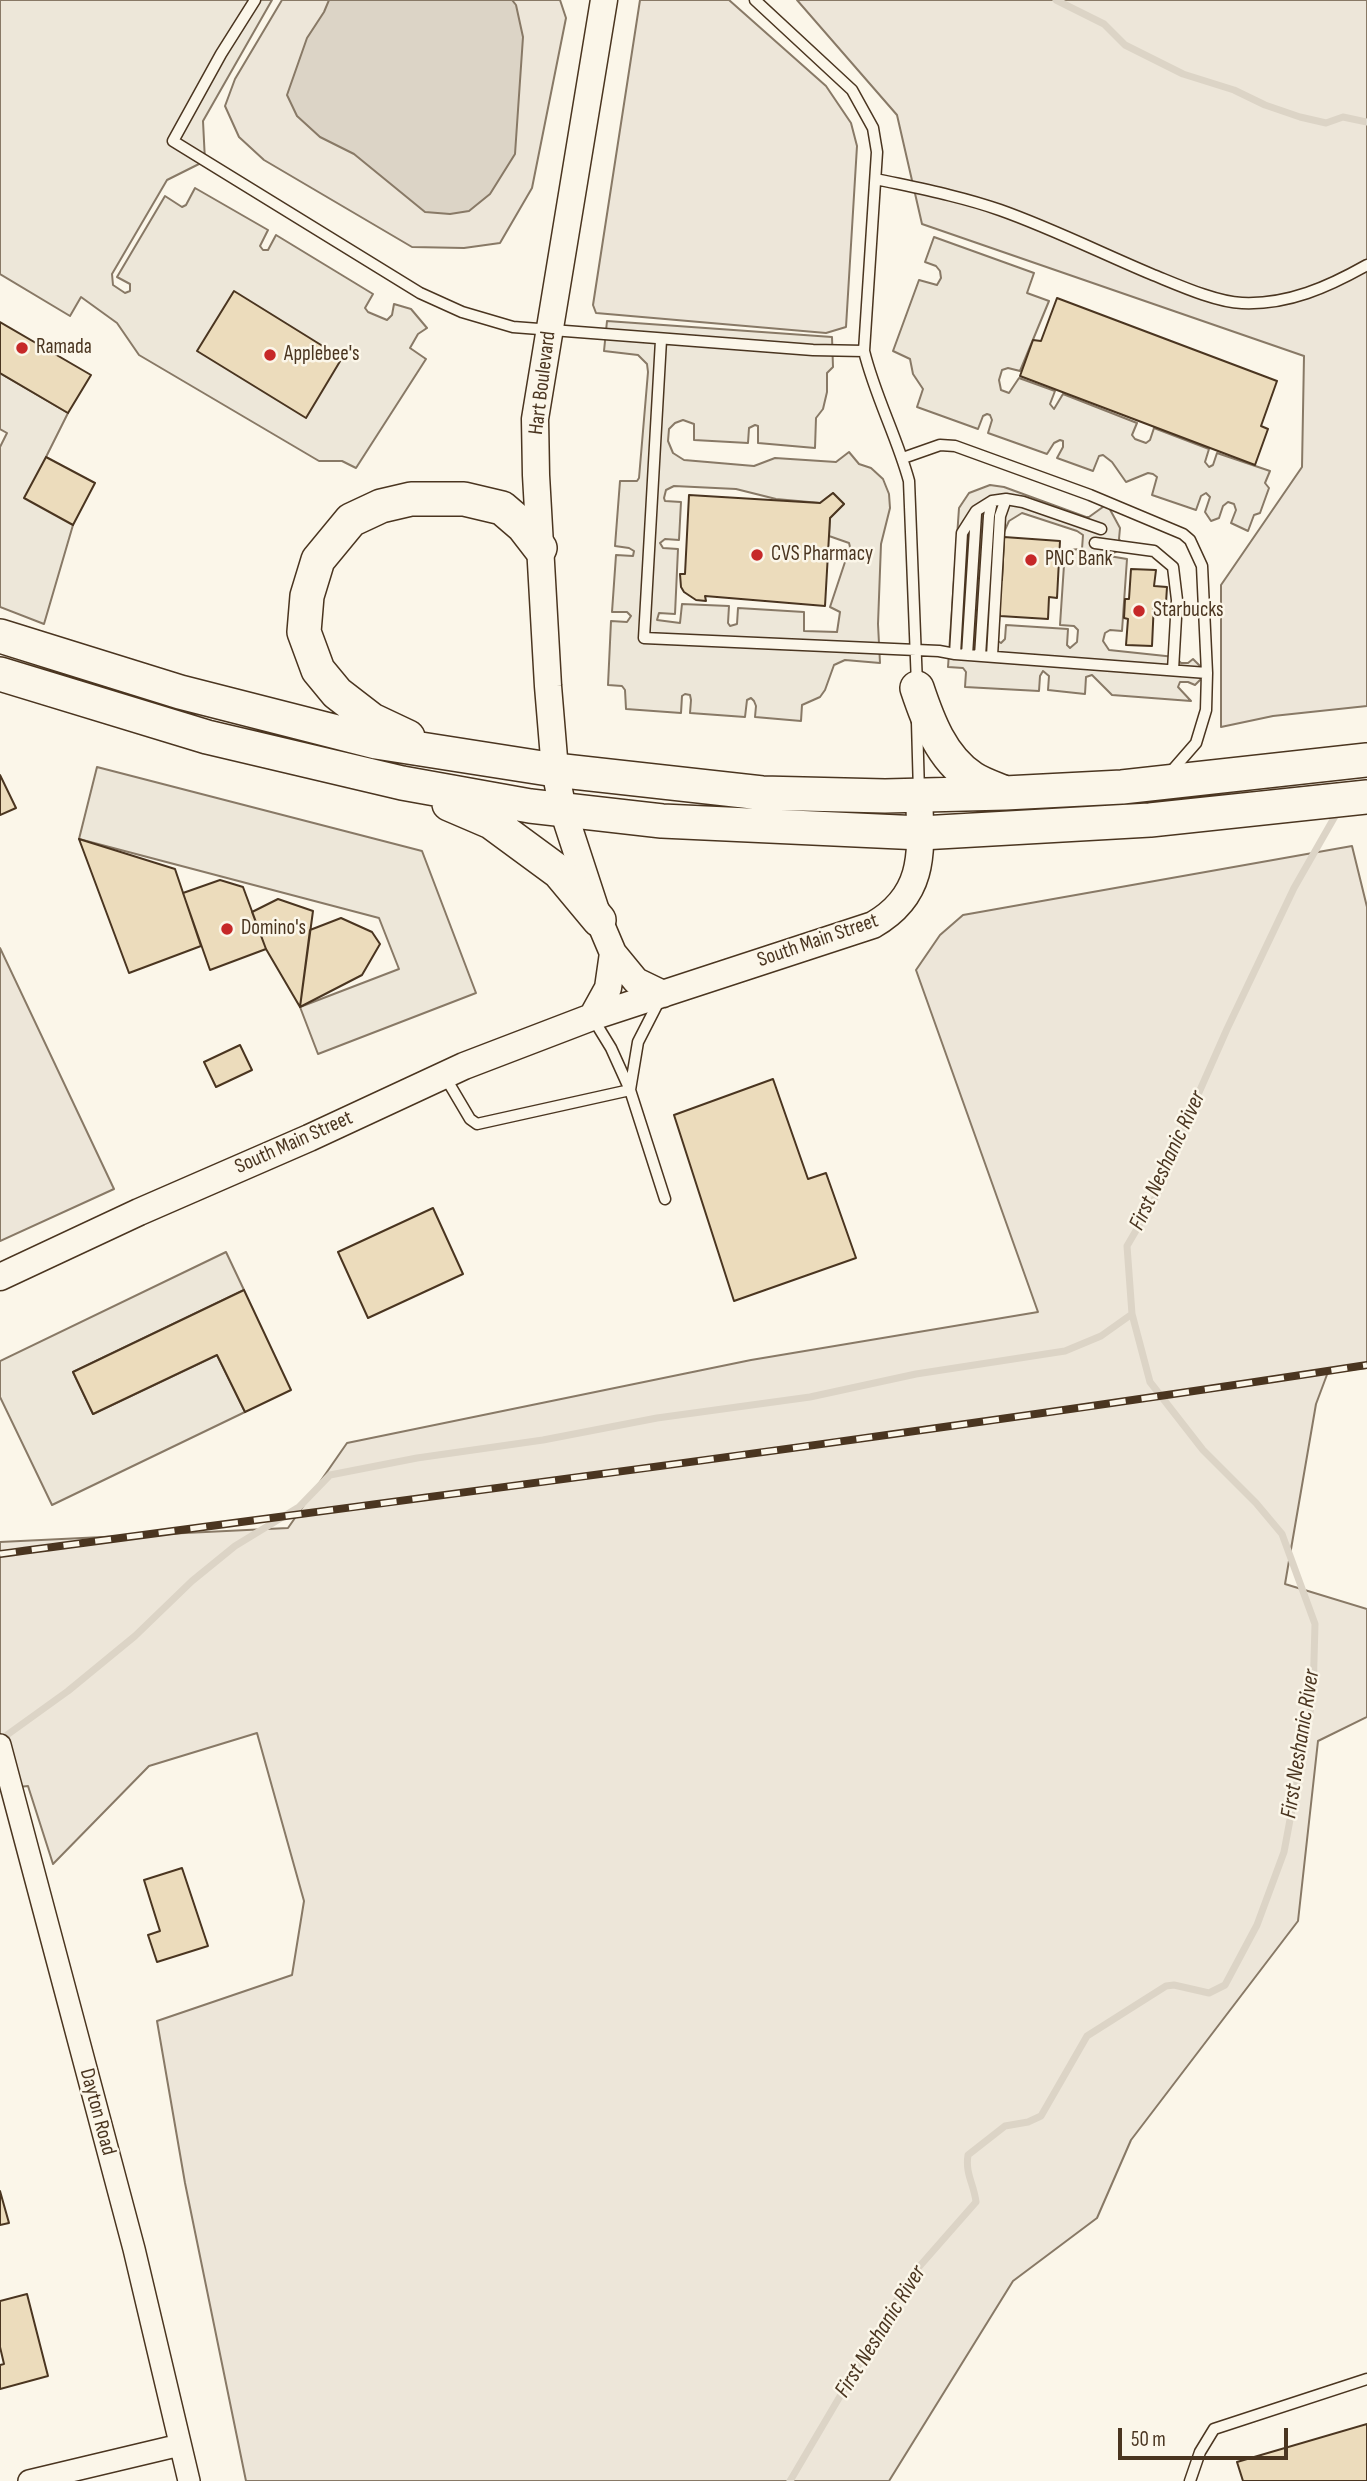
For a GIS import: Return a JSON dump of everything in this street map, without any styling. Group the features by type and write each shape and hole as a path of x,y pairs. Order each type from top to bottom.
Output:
{"highway":[{"path":"442,753 372,720 337,693 317,670 304,632 307,596 318,560 351,520 381,506 411,499 464,499 502,508 523,526 540,548"},
{"path":"0,636 180,692 376,742 555,770 762,793 919,796 1005,793 1160,782 1367,760"},
{"path":"0,674 206,737 402,783 563,810 676,822 920,833 1150,820 1367,797"},
{"path":"917,688 936,737 953,761 972,777 1005,793"},
{"path":"402,783 491,822 559,872 599,920"}],"street":[{"name":"Hart Boulevard","path":"563,810 555,770 540,548 535,419 604,0"},
{"name":"South Main Street","path":"0,1277 444,1074 592,1017 854,932 888,916 913,886 920,863 919,796"},
{"path":"563,810 599,920 613,953 636,981 663,994"},
{"path":"592,1017 608,988 613,953"},
{"name":"Dayton Road","path":"2,1751 134,2249 180,2445 182,2480"},
{"path":"29,2481 180,2445"}],"lane":[{"path":"255,0 221,54 173,141 420,293 461,312 513,327 661,340 864,351"},
{"path":"755,0 852,90 873,128 877,152 876,179 864,351 869,373 903,458 909,481 919,796"},
{"path":"876,179 999,210 1184,288 1238,303 1267,303 1298,297 1332,284 1367,265"},
{"path":"661,340 644,638 916,650 1207,673"},
{"path":"903,458 940,445 955,446 1090,495 1183,534 1190,540 1202,566 1206,710 1196,743 1185,759 1160,782"},
{"path":"961,654 976,511 992,501 1006,499 1023,502 1101,529"},
{"path":"986,656 1000,516 1006,499"},
{"path":"986,656 989,516 992,501"},
{"path":"1095,543 1154,551 1173,567 1177,600 1173,670"},
{"path":"630,1090 638,1042 663,994"},
{"path":"592,1017 611,1048 630,1090 665,1199"},
{"path":"444,1074 470,1119 477,1124 630,1090"},
{"path":"1190,2481 1200,2452 1214,2429 1367,2379"}],"shaded area":[{"path":"0,0 272,0 203,121 205,161 167,180 112,274 113,285 125,293 130,291 130,284 117,277 165,196 182,207 186,205 195,188 268,230 260,246 263,250 268,250 276,235 373,294 365,308 368,312 387,320 392,315 394,304 411,309 427,328 418,334 410,348 426,359 356,468 342,461 319,461 139,355 117,323 81,297 70,316 0,274"},
{"path":"282,0 560,0 566,18 532,188 500,243 464,248 412,247 264,160 239,137 225,106 235,79"},
{"path":"329,0 512,0 516,5 523,37 515,154 490,194 469,211 450,214 425,212 354,154 320,137 297,116 287,95 307,38"},
{"path":"640,0 729,0 826,86 851,123 857,146 846,327 826,333 596,313 593,305"},
{"path":"797,0 1367,0 1367,706 1273,716 1221,727 1221,585 1302,467 1304,356 922,224 897,115"},
{"path":"934,237 1034,273 1027,293 1049,301 1020,371 1008,368 1002,370 999,380 1001,390 1009,393 1019,378 1055,391 1050,404 1054,409 1063,394 1137,423 1132,435 1135,439 1146,443 1150,440 1154,428 1209,449 1205,462 1209,467 1213,465 1217,453 1270,471 1265,483 1269,488 1260,513 1254,515 1248,531 1231,523 1236,510 1234,504 1228,502 1223,506 1219,518 1211,521 1205,512 1210,497 1206,493 1201,496 1196,510 1152,495 1157,477 1153,474 1148,473 1126,482 1112,462 1103,455 1099,456 1093,471 1057,458 1063,441 1054,443 1047,454 988,433 992,420 990,415 983,416 978,429 917,407 923,389 913,374 910,359 893,351 919,280 937,285 941,278 936,266 925,262"},
{"path":"607,321 832,337 833,367 827,373 823,409 816,418 815,448 758,443 758,426 755,425 749,428 748,443 694,440 694,424 683,420 669,429 668,441 673,453 684,460 754,466 775,458 836,462 849,452 859,464 871,468 883,479 889,494 890,508 881,544 878,624 880,663 845,660 834,665 820,697 802,705 801,721 755,717 756,706 751,698 747,700 745,717 690,713 690,695 685,694 682,696 681,713 626,709 625,690 622,686 608,685 611,621 627,622 631,616 627,612 612,612 616,555 633,556 634,551 615,546 620,481 637,481 639,478 648,372 647,364 638,355 604,351","holes":["674,486 736,489 776,499 820,503 833,493 844,504 830,518 829,536 849,543 850,547 830,607 840,612 837,632 804,631 804,612 738,608 737,624 730,626 729,606 682,604 680,623 657,620 659,613 675,614 678,549 663,548 660,543 665,539 679,540 681,502 665,501 666,490"]},
{"path":"0,373 68,413 46,457 73,525 44,624 0,607 0,447 7,433 0,429"},
{"path":"990,485 1004,487 1086,517 1107,504 1120,528 1119,539 1124,547 1109,556 1127,559 1122,631 1110,630 1105,633 1103,641 1109,650 1175,657 1181,663 1188,663 1193,659 1207,673 1195,685 1180,682 1178,687 1191,701 1112,695 1092,675 1086,677 1085,694 1048,690 1049,676 1043,671 1039,691 965,687 966,672 963,668 948,667 959,508 969,493","holes":["1022,513 1083,535 1082,549 1065,550 1060,625 1074,626 1078,630 1077,642 1070,648 1067,645 1068,629 1006,625 1005,639 1001,643 998,641 1004,532 1009,521"]},
{"path":"97,767 422,851 476,993 318,1054 300,1007 399,969 379,918 79,839"},
{"path":"1352,846 1367,907 1367,1368 1328,1372 1316,1404 1285,1584 1367,1609 1367,1717 1318,1741 1298,1921 1131,2140 1097,2218 1013,2281 889,2481 246,2481 185,2183 157,2021 292,1975 304,1901 257,1733 149,1766 53,1864 28,1786 0,1789 0,1542 288,1528 347,1443 751,1360 1038,1312 916,970 940,935 963,915"},
{"path":"0,948 114,1189 0,1241"},
{"path":"226,1252 244,1290 73,1372 93,1414 217,1355 245,1412 52,1505 0,1397 0,1361"}],"building":[{"name":"Applebee's","path":"234,291 342,358 306,418 197,351"},
{"path":"1057,298 1277,381 1261,426 1268,429 1255,465 1020,376 1033,340 1041,341"},
{"name":"Ramada","path":"0,322 91,375 68,413 0,373"},
{"path":"46,457 95,483 73,525 24,498"},
{"name":"CVS Pharmacy","path":"833,493 844,504 830,518 825,606 705,596 706,601 696,600 684,592 680,574 685,574 689,495 820,503"},
{"name":"PNC Bank","path":"1004,537 1060,541 1057,598 1049,597 1048,619 1000,616 1000,612 971,610 972,578 1002,580"},
{"name":"Starbucks","path":"1131,569 1156,570 1154,586 1167,587 1166,603 1154,602 1152,646 1126,645 1128,619 1124,618 1125,599 1129,599"},
{"path":"0,775 16,808 0,815"},
{"path":"79,839 175,869 201,946 129,973"},
{"name":"Domino's","path":"220,880 243,887 266,949 210,970 183,893"},
{"path":"278,899 313,911 300,1007 266,949 252,912"},
{"path":"341,918 372,932 380,944 362,975 300,1007 310,930"},
{"path":"240,1045 252,1070 216,1087 204,1062"},
{"path":"773,1079 808,1179 826,1173 856,1258 734,1301 674,1115"},
{"path":"433,1208 463,1274 368,1318 338,1252"},
{"path":"244,1290 291,1390 245,1412 217,1355 93,1414 73,1372"},
{"path":"182,1868 208,1946 157,1962 148,1935 160,1931 144,1880"},
{"path":"0,2191 9,2223 0,2225"},
{"path":"27,2294 48,2376 0,2389 0,2365 4,2364 0,2347 0,2301"},
{"path":"1367,2424 1367,2481 1243,2481 1237,2462"}],"waterway":[{"path":"1056,0 1104,24 1125,45 1183,74 1234,90 1265,105 1300,117 1326,123 1343,117 1367,122"},
{"name":"First Neshanic River","path":"790,2481 911,2276 976,2202 968,2168 968,2155 1005,2126 1028,2122 1041,2116 1087,2036 1166,1986 1174,1985 1209,1993 1225,1985 1257,1925 1284,1852 1313,1696 1315,1624 1282,1534 1256,1503 1203,1450 1150,1382 1132,1314 1127,1246 1159,1191 1227,1029 1294,888 1338,811"},
{"path":"0,1740 68,1691 135,1636 192,1581 235,1546 299,1507 330,1475 657,1418 810,1397 916,1374 1065,1351 1101,1336 1132,1314"}],"railway":[{"path":"0,1554 855,1439 1367,1365"}],"place":[{"name":"Ramada","path":"22,348"},
{"name":"Applebee's","path":"270,355"},
{"name":"CVS Pharmacy","path":"757,555"},
{"name":"PNC Bank","path":"1031,560"},
{"name":"Starbucks","path":"1139,611"},
{"name":"Domino's","path":"227,929"}]}
